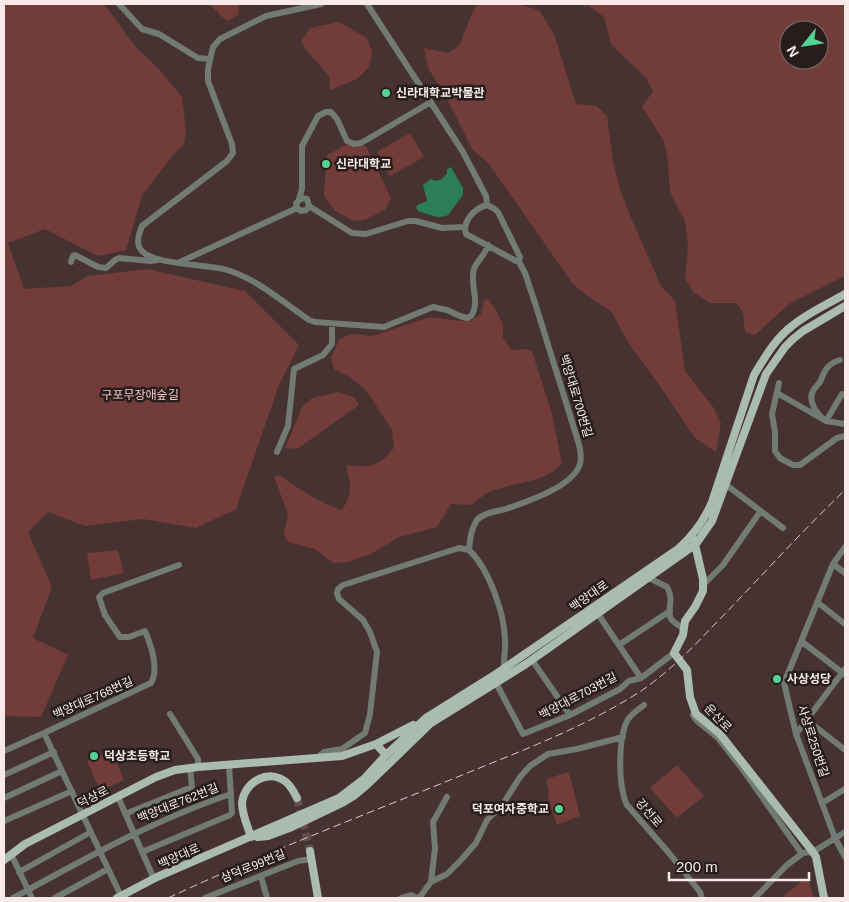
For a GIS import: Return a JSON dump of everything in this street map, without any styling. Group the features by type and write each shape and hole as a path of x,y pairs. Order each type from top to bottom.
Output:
{"main road":[{"name":"백양대로","path":"251,837 268,836 292,827 348,799 368,784 431,723 496,683 505,673 678,549 693,536 705,520 754,375 765,356 776,341 792,326 845,294"},
{"name":"백양대로","path":"119,897 154,879 339,798 364,779 386,755 426,718 505,673 532,660 696,544 712,521 766,374 785,347 803,331 845,306"},
{"path":"674,653 680,644 686,621 699,600 703,585 693,536"},
{"name":"운산로","path":"674,653 687,670 690,697 696,714 720,734 813,852 816,857 824,898"},
{"name":"덕상로","path":"4,860 25,844 161,775 198,766 342,756 376,744 426,718"},
{"path":"376,744 386,755"},
{"path":"251,837 242,805 245,794 252,783 264,777 277,777 288,784 297,798"},
{"path":"311,855 318,898"}],"street":[{"path":"119,4 142,29 159,34 198,58 210,59"},
{"path":"159,260 142,251 138,245 138,234 142,226 227,161 233,153 232,144 208,81 213,47 220,39 266,16 321,4"},
{"path":"367,4 463,152 486,196 487,205"},
{"path":"297,208 296,203 302,189 302,146 318,116 326,112 332,112 348,141 354,144 361,143 431,102"},
{"path":"302,176 309,204"},
{"path":"299,199 304,198 309,204 352,233 366,234 408,220 442,228 464,227"},
{"path":"297,208 303,211 309,204"},
{"path":"487,205 498,212 520,257 519,262 466,234 464,227 466,222 481,207 487,205"},
{"path":"179,262 297,208"},
{"path":"71,262 72,256 75,255 98,268 106,268 119,258 179,262 226,270 242,275 309,320 332,324 384,327 433,307 467,318 471,316 475,307 474,268 486,253 488,245"},
{"name":"백양대로700번길","path":"470,550 472,530 478,519 487,514 515,506 563,484 576,473 581,462 578,441 533,295 519,262"},
{"path":"277,452 288,426 294,370 323,355 332,344 332,324"},
{"path":"826,421 815,408 812,392 828,365 840,360"},
{"path":"779,383 772,418 775,432 775,451 780,458 792,465 800,465 837,438 845,436"},
{"path":"777,393 826,421 845,424"},
{"path":"826,421 842,394 845,395"},
{"path":"725,484 783,528"},
{"path":"703,585 723,565 760,512"},
{"name":"사상로250번길","path":"845,547 833,564 784,683 796,734 835,838 845,857"},
{"name":"덕상로","path":"316,759 324,752 342,749 365,733 370,714 377,652 370,632 363,620 339,599 338,589 343,585 459,548 470,550"},
{"path":"470,550 485,573 499,605 503,620 506,659 505,673"},
{"path":"833,564 845,573"},
{"name":"백양대로768번길","path":"4,751 148,686 153,681 155,670 149,640 145,631 129,637 120,637 108,622 100,602 100,594 179,565"},
{"path":"649,578 667,587 672,597 670,611 672,620 684,629"},
{"path":"817,602 845,624"},
{"path":"641,678 619,645 670,611"},
{"name":"백양대로","path":"598,614 619,645"},
{"path":"796,734 844,672 801,641"},
{"name":"백양대로703번길","path":"496,683 523,734 570,716 620,689 629,681 641,678 674,653"},
{"path":"532,660 570,716"},
{"name":"강선로","path":"644,705 628,719 620,750 623,797 626,805 674,859 700,892 702,898"},
{"path":"170,714 198,759 198,766"},
{"path":"693,715 697,721 718,738 802,854"},
{"path":"807,720 844,747"},
{"name":"백양대로768번길","path":"44,732 83,814 119,897"},
{"path":"401,898 411,895 418,898 431,882 447,874 460,861 476,843 487,820 503,804 520,777 530,766 548,754 577,749 623,737"},
{"path":"4,775 54,752"},
{"name":"백양대로762번길","path":"142,852 232,813 229,765"},
{"name":"백양대로762번길","path":"125,814 192,787 190,768"},
{"path":"4,798 62,771"},
{"path":"822,804 845,789"},
{"path":"4,821 72,791"},
{"name":"백양대로762번길","path":"134,833 231,794"},
{"name":"백양대로762번길","path":"118,797 154,879"},
{"path":"431,882 435,848 433,822 447,797"},
{"path":"19,872 91,832"},
{"path":"755,898 787,865 802,854 813,852 845,832"},
{"path":"13,898 99,850 134,833"},
{"path":"11,854 32,898"},
{"name":"삼덕로99번길","path":"205,898 220,895 311,855"},
{"path":"55,898 108,869"},
{"path":"261,876 267,898"}],"green space":[{"name":"구포무장애숲길","path":"4,4 104,4 134,45 158,68 182,97 186,130 184,144 142,195 126,250 98,256 45,229 8,243 24,289 70,286 88,276 147,269 245,291 299,345 279,385 236,509 196,528 143,519 85,526 48,512 28,532 52,587 33,638 68,655 41,717 7,716 4,719"},
{"path":"209,4 239,4 238,15 227,21"},
{"path":"477,4 517,4 539,10 554,34 576,104 597,106 607,116 613,161 620,190 661,286 675,301 685,371 713,407 721,423 716,452 695,438 629,344 611,311 573,284 489,164 472,149 446,97 428,68 424,48 448,53 459,46"},
{"path":"586,4 845,4 845,276 789,304 755,335 745,332 743,313 737,303 710,303 693,292 685,278 688,247 685,221 670,192 668,162 664,141 642,107 653,91 646,78 611,44 604,17"},
{"path":"339,22 367,38 372,52 369,67 357,79 330,90 329,76 305,49 301,41 310,28"},
{"path":"410,133 424,157 390,176 377,152"},
{"path":"346,145 366,146 391,198 386,209 367,219 354,221 335,211 324,196 327,155"},
{"path":"488,299 503,325 503,338 512,350 525,349 532,351 552,414 562,464 547,475 532,481 490,492 471,505 451,504 437,527 399,537 371,554 348,562 333,563 315,549 288,542 284,534 288,514 274,477 280,475 309,495 342,510 348,499 350,489 346,465 373,465 383,459 394,448 392,430 366,390 350,377 334,369 331,358 339,340 345,336 356,334 372,336 430,317 459,321 472,320 481,314 484,300"},
{"path":"339,392 355,398 359,405 297,449 285,448 302,407 312,398"},
{"path":"118,550 124,573 91,580 87,553"},
{"path":"112,751 124,780 100,791 87,761"},
{"path":"677,765 704,796 677,818 650,788"},
{"path":"569,772 580,816 557,825 548,799 546,779"},
{"path":"806,878 814,898 781,898"}],"shaded area":[{"path":"451,167 463,188 463,195 448,215 437,217 418,211 416,207 427,201 423,185 431,179 440,180 447,173 447,169"}],"tunnel":[{"path":"297,798 310,851"}],"railway":[{"path":"168,898 275,851 550,739 597,717 641,691 680,659 845,490"}],"place":[{"name":"신라대학교박물관","path":"386,93"},
{"name":"신라대학교","path":"326,164"},
{"name":"사상성당","path":"777,679"},
{"name":"덕상초등학교","path":"94,756"},
{"name":"덕포여자중학교","path":"559,809"}]}
